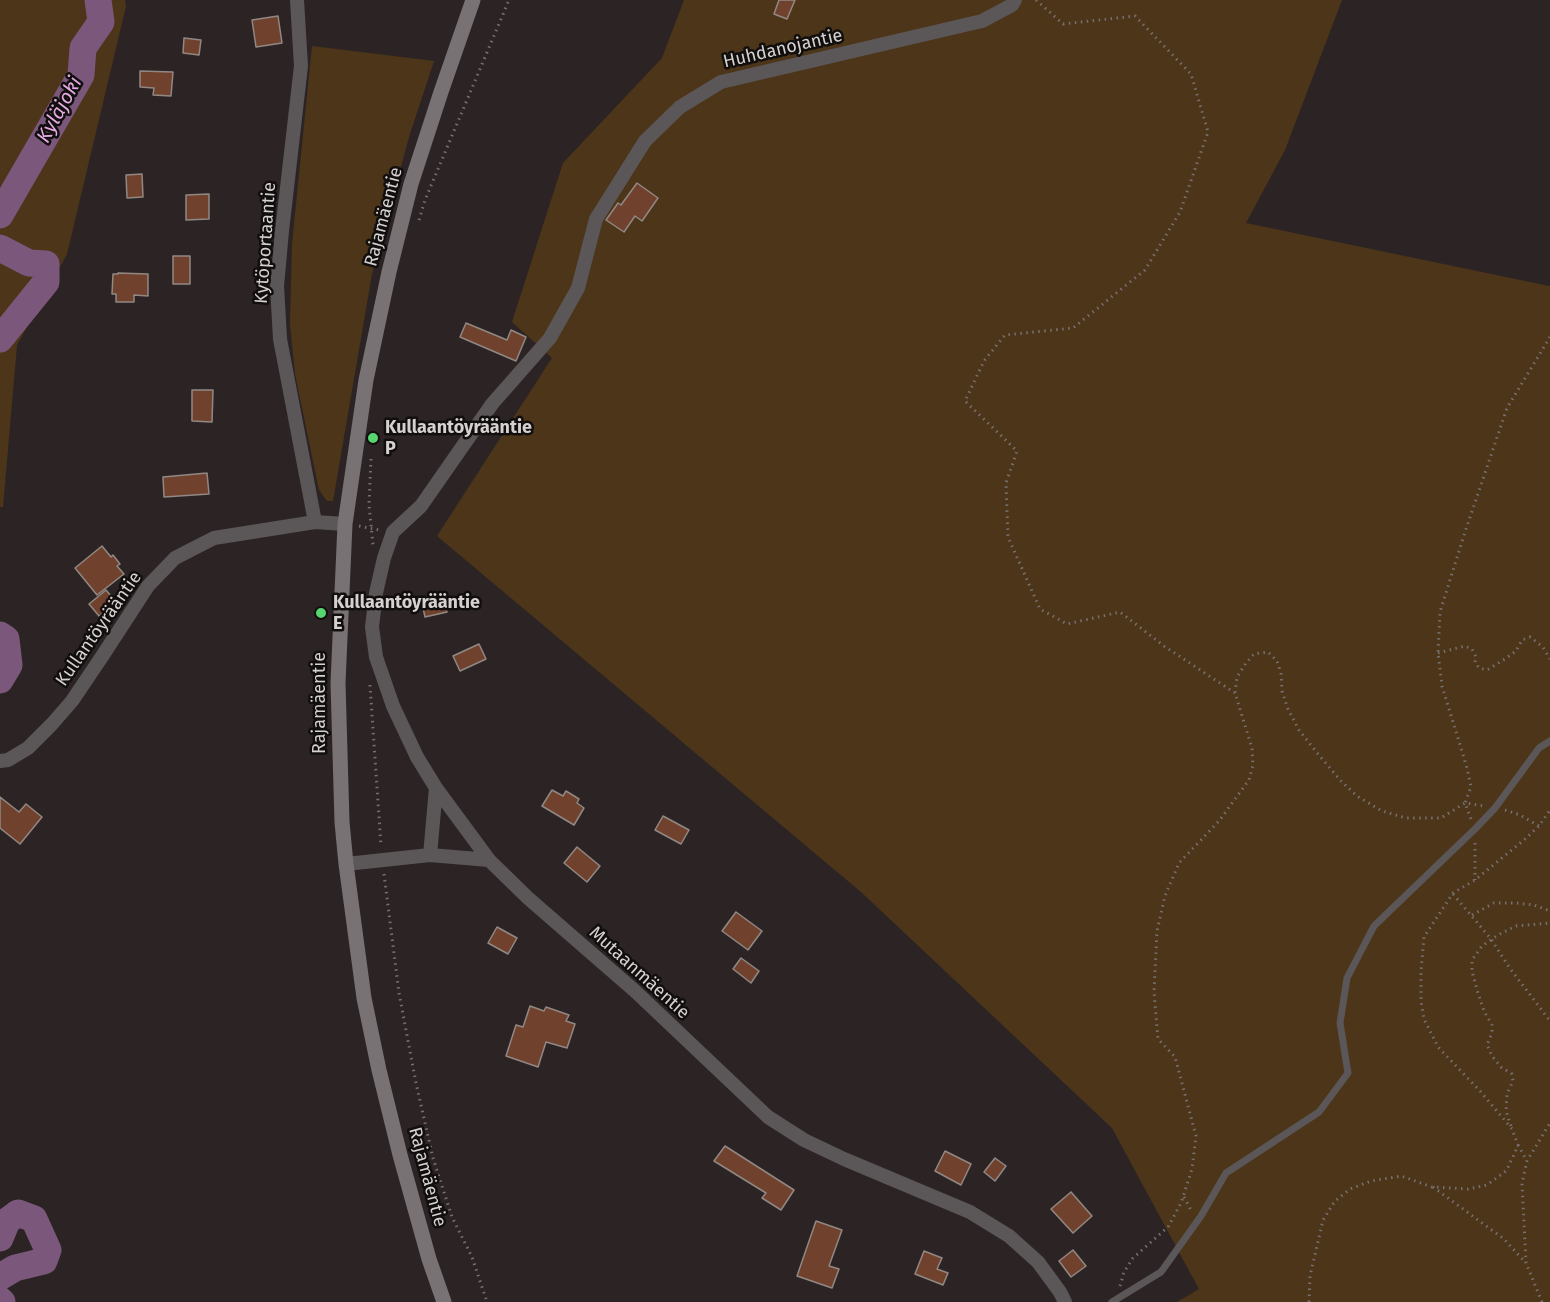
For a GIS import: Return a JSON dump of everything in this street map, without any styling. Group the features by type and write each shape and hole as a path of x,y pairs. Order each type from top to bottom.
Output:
{"main road":[{"name":"Rajamäentie","path":"444,1302 400,1155 364,998 346,864 338,683 345,524 366,380 411,184 473,0"}],"street":[{"name":"Kytöportaantie","path":"297,0 301,66 277,286 280,339 315,522"},
{"name":"Huhdanojantie","path":"393,532 421,506 492,404 550,338 578,288 596,219 645,141 680,107 721,82 982,21 1012,5 1015,0"},
{"name":"Kullantöyrääntie","path":"0,761 8,760 28,748 72,701 148,586 175,558 214,538 315,522 345,524"},
{"name":"Mutaanmäentie","path":"393,532 376,593 372,627 376,657 393,706 417,757 436,788 489,860 528,898 635,991 768,1118 804,1140 844,1159 970,1212 1009,1236 1038,1262 1065,1302"},
{"path":"430,855 436,788"},
{"path":"346,864 430,855 489,860"}],"lane":[{"path":"1114,1301 1161,1272 1197,1222 1226,1173 1319,1112 1348,1072 1340,1023 1347,978 1374,926 1495,808 1539,748 1550,741"}],"path":[{"path":"418,222 425,200 509,0"},
{"path":"1036,0 1063,24 1135,16 1191,74 1208,132 1180,212 1145,270 1073,328 1005,335 984,361 965,401 1017,451 1006,483 1008,537 1040,609 1067,624 1120,612 1164,646 1235,693"},
{"path":"1114,1301 1124,1272 1133,1258 1168,1227 1184,1196 1192,1169 1196,1136 1175,1057 1158,1039 1154,992 1158,931 1165,896 1179,863 1220,821 1249,780 1253,765 1252,748 1235,693 1237,677 1254,654 1268,652 1277,661 1281,673 1282,691 1299,730 1341,782 1382,811 1406,818 1441,818 1465,803 1471,787 1442,686 1438,653 1440,612 1507,408 1550,337"},
{"path":"372,454 369,505 373,549"},
{"path":"345,524 393,532"},
{"path":"1438,653 1465,646 1472,649 1479,668 1487,670 1506,659 1516,651 1522,640 1530,637 1543,647 1550,659"},
{"path":"369,685 382,861 399,993 416,1083 431,1147 452,1217 472,1257 487,1302"},
{"path":"1465,803 1475,829 1475,880"},
{"path":"1512,1129 1438,1047 1424,1019 1421,1002 1421,971 1424,937 1453,893 1475,880 1532,833 1550,810"},
{"path":"1453,893 1491,939 1550,1021"},
{"path":"1471,916 1494,903 1534,905 1550,911"},
{"path":"1527,1161 1518,1145 1506,1111 1507,1094 1513,1082 1512,1074 1492,1056 1487,1045 1492,1033 1492,1024 1480,1001 1472,971 1472,960 1482,946 1491,939 1516,926 1550,923"},
{"path":"1542,1302 1526,1263 1522,1183 1527,1161 1550,1123"},
{"path":"1309,1302 1310,1276 1323,1220 1335,1201 1350,1189 1371,1181 1401,1176 1432,1186 1468,1189 1487,1185 1506,1171 1518,1145"},
{"path":"1432,1186 1504,1239 1526,1263"},
{"path":"1184,1196 1197,1222"}],"shaded area":[{"path":"0,0 125,0 126,6 67,254 17,345 3,507 0,507"},
{"path":"684,0 1342,0 1285,150 1246,223 1550,285 1550,1302 1177,1302 1199,1289 1112,1128 861,892 437,536 552,358 512,322 563,163 662,58"},
{"path":"312,46 434,61 409,137 372,274 333,501 327,501 319,490 295,374 290,323 292,244"}],"building":[{"path":"779,0 795,0 787,19 774,14"},
{"path":"278,16 282,43 256,47 252,20"},
{"path":"184,38 201,40 199,55 183,53"},
{"path":"140,71 173,72 171,96 153,95 154,88 140,87"},
{"path":"142,174 143,197 127,198 126,175"},
{"path":"637,183 658,198 642,221 635,216 624,232 606,220 618,203 621,205"},
{"path":"209,194 209,219 186,220 186,195"},
{"path":"173,256 190,256 190,284 173,284"},
{"path":"113,274 148,274 148,296 134,295 134,302 116,302 116,294 112,294"},
{"path":"466,323 507,340 511,330 526,337 516,361 460,337"},
{"path":"192,390 213,390 212,422 192,421"},
{"path":"207,473 209,494 164,497 163,477"},
{"path":"102,546 111,557 113,555 120,564 117,566 124,574 97,595 75,568"},
{"path":"106,590 116,602 99,616 89,604"},
{"path":"443,599 447,612 425,617 422,603"},
{"path":"479,644 486,659 460,671 453,656"},
{"path":"552,790 563,796 566,791 579,799 577,803 584,808 574,825 542,806"},
{"path":"0,797 19,812 26,804 42,817 20,844 0,828"},
{"path":"663,816 689,830 681,844 655,830"},
{"path":"577,847 600,866 587,882 564,863"},
{"path":"736,912 762,931 748,950 722,931"},
{"path":"497,927 517,938 508,954 488,943"},
{"path":"741,958 759,971 751,983 733,969"},
{"path":"530,1006 544,1011 546,1007 569,1015 566,1021 575,1024 567,1048 546,1042 538,1067 506,1056 516,1025 523,1027"},
{"path":"725,1146 794,1190 781,1210 762,1198 766,1193 714,1161"},
{"path":"945,1151 971,1164 961,1185 935,1171"},
{"path":"995,1158 1006,1166 995,1181 984,1172"},
{"path":"1071,1192 1092,1216 1073,1233 1051,1209"},
{"path":"816,1221 842,1230 829,1266 839,1269 832,1288 797,1276"},
{"path":"1073,1250 1086,1266 1071,1277 1059,1261"},
{"path":"924,1251 942,1258 937,1269 948,1273 943,1285 915,1274"}],"waterway":[{"name":"Kyläjoki","path":"0,215 81,75 83,48 101,22 98,0"},
{"name":"Kyläjoki","path":"0,248 29,263 46,264 46,282 0,339"},
{"name":"Kyläjoki","path":"0,635 6,639 9,665 0,680"},
{"name":"Kyläjoki","path":"0,1238 7,1221 18,1213 34,1219 48,1250 44,1261 15,1268 0,1277"}],"place":[{"name":"Kullaantöyrääntie P","path":"373,438"},
{"name":"Kullaantöyrääntie E","path":"321,613"}]}
